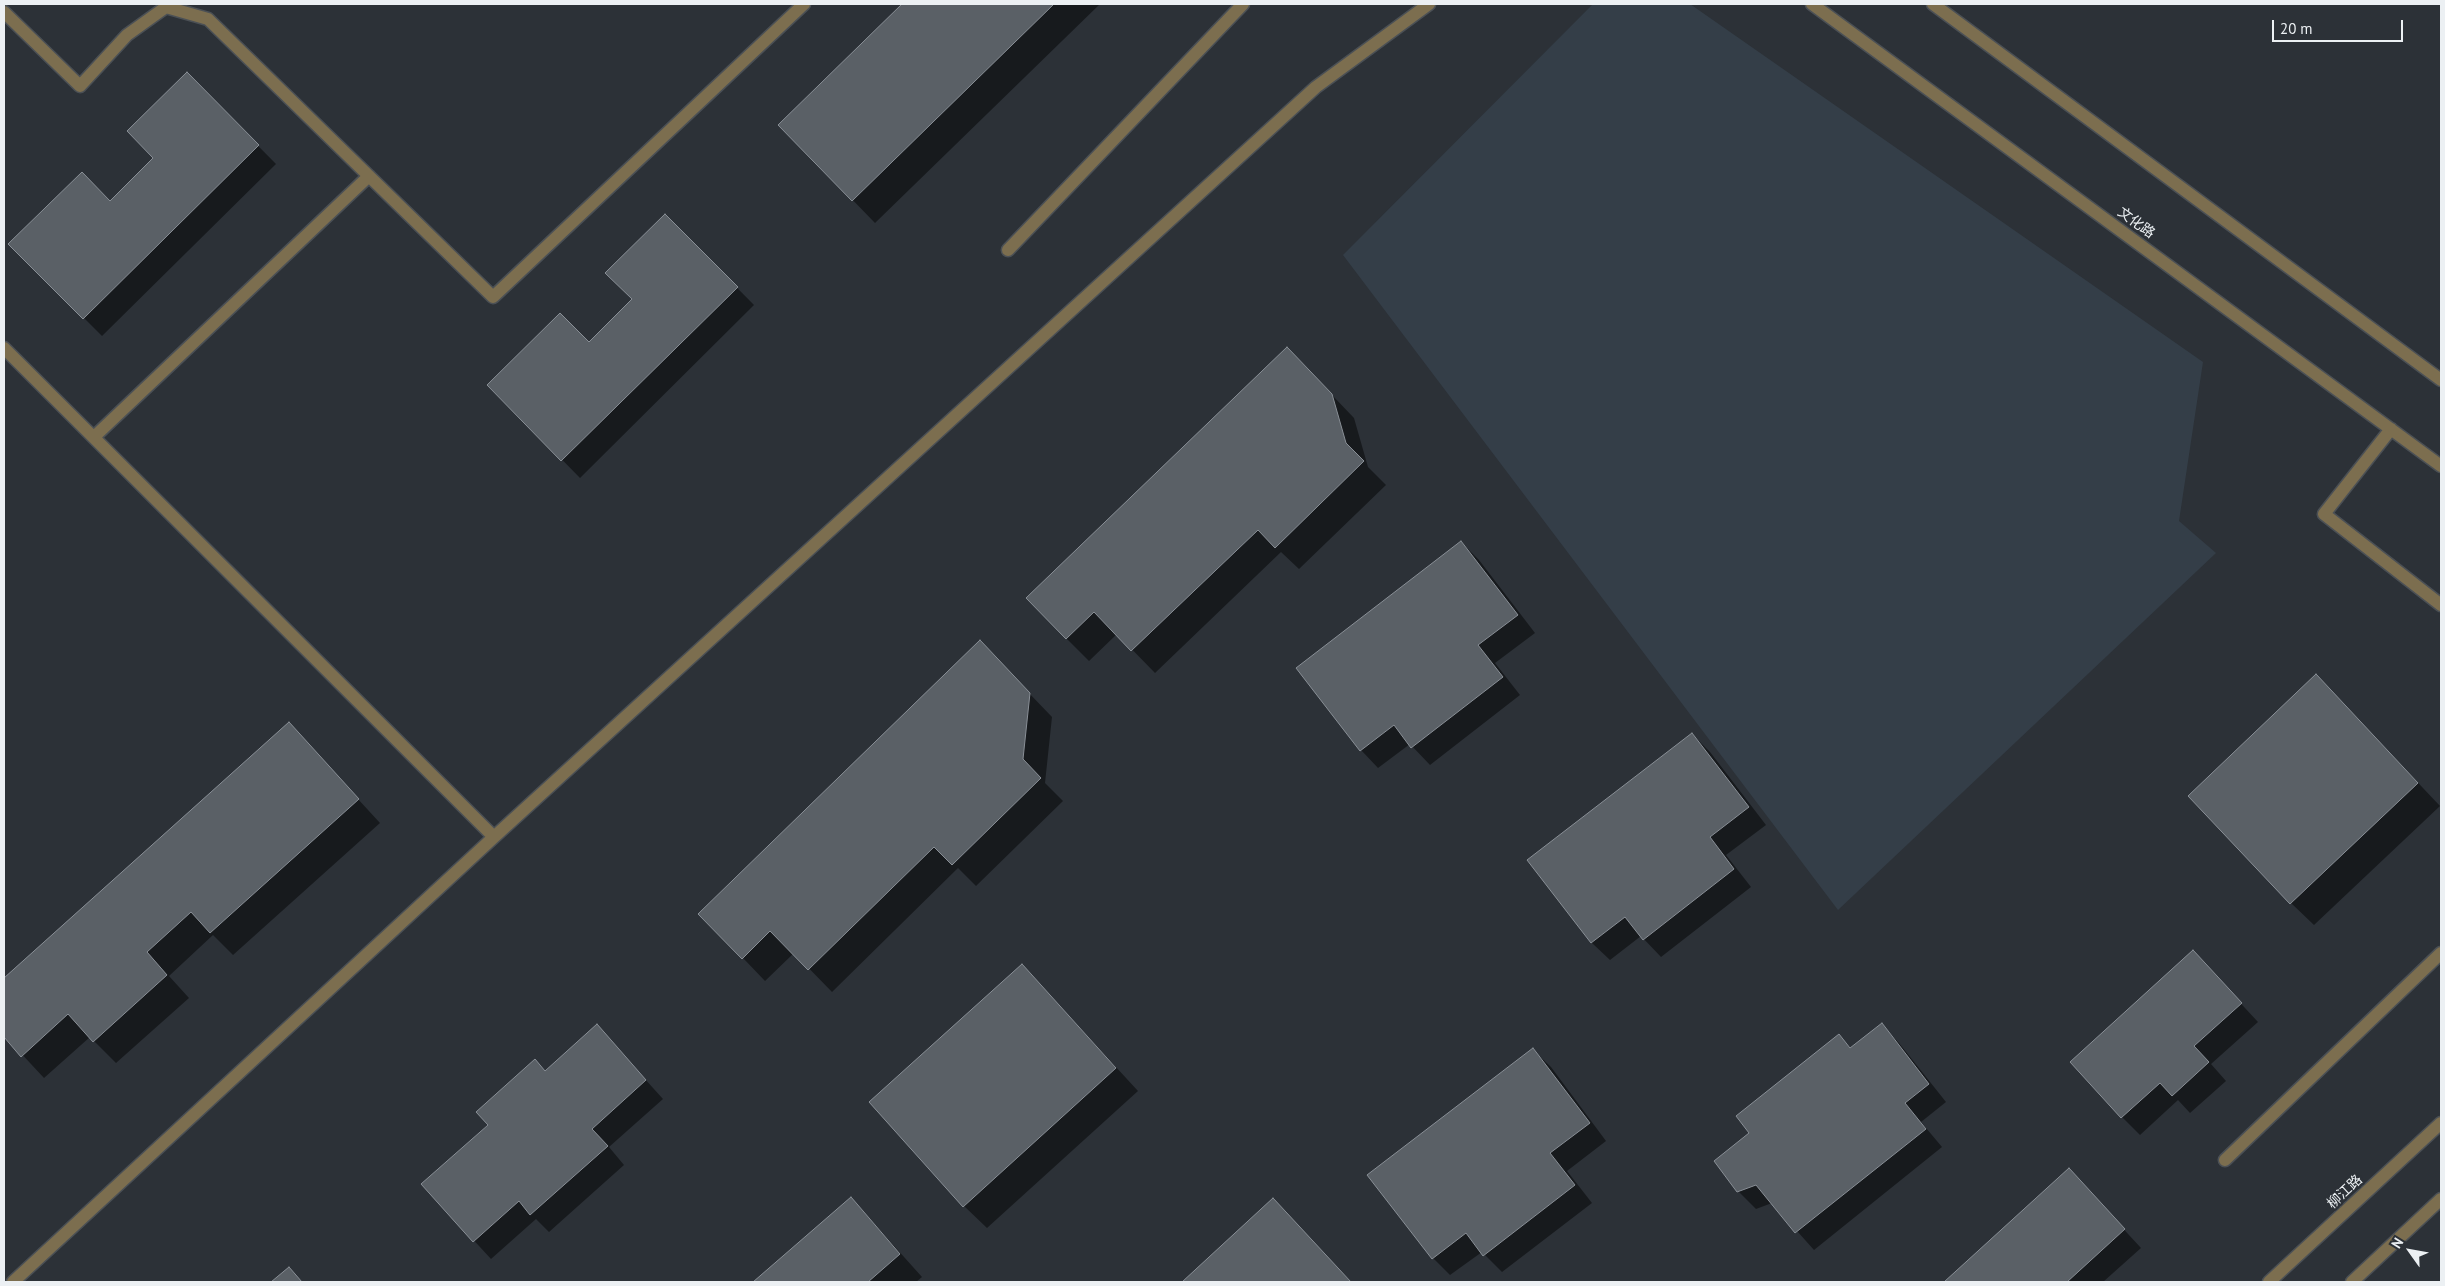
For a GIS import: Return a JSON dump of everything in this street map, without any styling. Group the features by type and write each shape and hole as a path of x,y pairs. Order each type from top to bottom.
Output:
{"street":[{"path":"4,12 80,86 127,35 166,7 208,19 493,297 804,4"},
{"path":"1008,250 1243,4"},
{"path":"13,1282 494,837 1316,87 1429,4"},
{"name":"文化路","path":"1812,4 2441,466"},
{"path":"1933,4 2441,380"},
{"path":"94,437 368,176"},
{"path":"4,348 494,837"},
{"path":"2390,429 2324,514 2441,605"},
{"path":"2225,1160 2441,953"},
{"name":"柳江路","path":"2270,1282 2441,1123"},
{"path":"2352,1282 2441,1199"}],"shaded area":[{"path":"1593,4 1690,4 2203,362 2179,521 2216,553 1838,910 1343,255"}],"building":[{"path":"902,4 1054,4 852,201 778,125"},
{"path":"187,72 259,145 83,319 8,244 82,172 110,201 153,158 127,131"},
{"path":"665,214 738,287 561,461 487,385 560,313 589,342 632,299 605,273"},
{"path":"1287,347 1332,394 1346,443 1364,461 1275,548 1258,530 1131,651 1094,612 1066,639 1026,598"},
{"path":"1461,541 1518,615 1478,645 1503,677 1411,748 1394,725 1360,751 1296,668"},
{"path":"980,640 1030,693 1023,759 1041,778 952,865 934,847 808,970 770,931 742,959 698,914"},
{"path":"2316,674 2418,783 2290,904 2188,796"},
{"path":"289,722 359,799 210,933 191,912 147,952 167,975 93,1042 68,1014 21,1057 4,1037 4,978"},
{"path":"1692,733 1749,807 1710,837 1734,869 1643,940 1625,917 1591,943 1527,860"},
{"path":"2193,950 2242,1003 2194,1046 2209,1062 2172,1096 2160,1083 2121,1118 2070,1062"},
{"path":"1022,964 1116,1068 963,1207 869,1102"},
{"path":"1882,1023 1929,1084 1905,1103 1926,1129 1795,1233 1756,1185 1737,1192 1714,1161 1749,1133 1736,1116 1839,1034 1850,1048"},
{"path":"597,1024 646,1080 592,1129 608,1146 530,1215 519,1201 473,1242 421,1184 488,1125 476,1112 535,1059 545,1071"},
{"path":"1533,1048 1590,1123 1550,1153 1575,1185 1483,1256 1466,1233 1432,1259 1367,1175"},
{"path":"2069,1168 2125,1229 2067,1282 1944,1282"},
{"path":"851,1197 900,1254 868,1282 753,1282"},
{"path":"1273,1198 1351,1282 1182,1282"},
{"path":"289,1267 302,1282 271,1282"}]}
